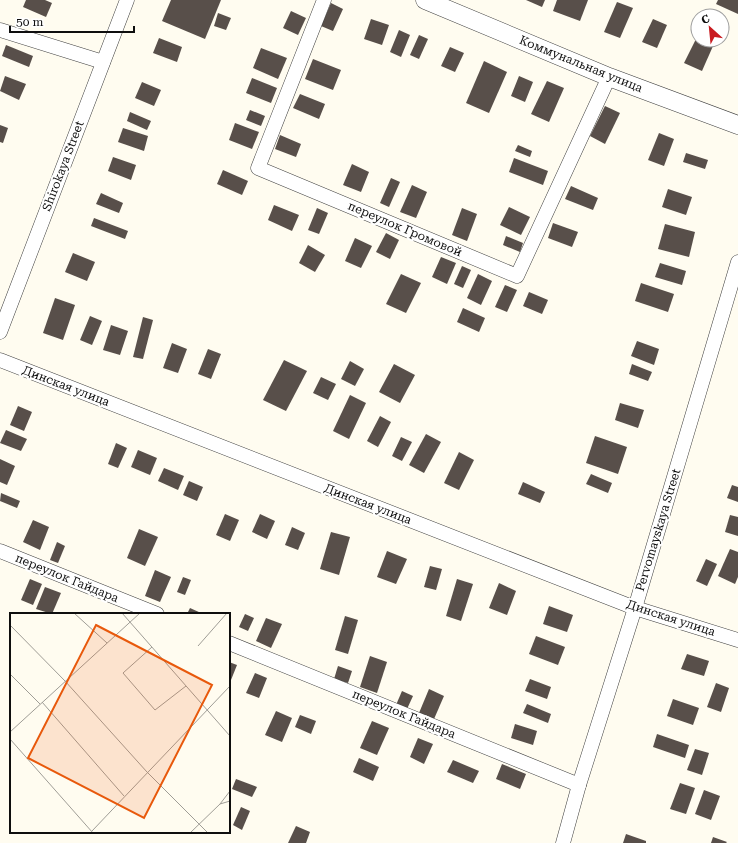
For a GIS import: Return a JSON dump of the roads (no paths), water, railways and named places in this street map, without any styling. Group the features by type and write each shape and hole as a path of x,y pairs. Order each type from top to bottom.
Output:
{"street":[{"name":"Shirokaya Street","path":"0,332 127,0"},
{"name":"переулок Громовой","path":"324,0 258,168 517,276 608,77"},
{"name":"Коммунальная улица","path":"425,0 608,77 738,126"},
{"path":"0,30 103,62"},
{"name":"Pervomayskaya Street","path":"563,843 579,785 635,608 738,262"},
{"name":"Динская улица","path":"0,360 635,608 738,640"},
{"name":"переулок Гайдара","path":"0,550 154,613"},
{"name":"переулок Гайдара","path":"230,643 579,785"}]}
